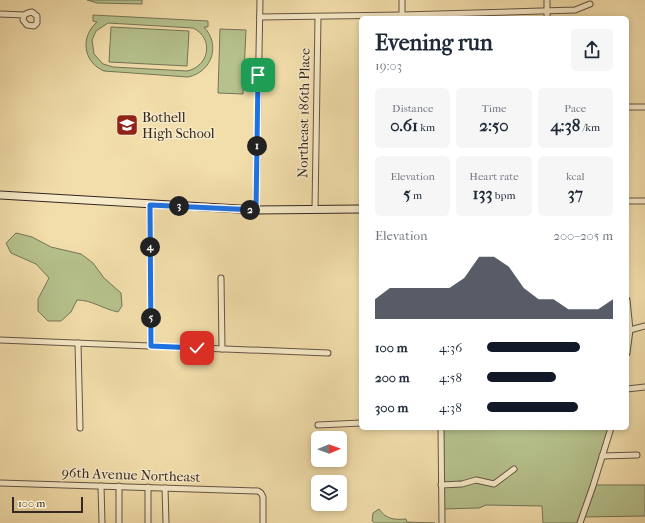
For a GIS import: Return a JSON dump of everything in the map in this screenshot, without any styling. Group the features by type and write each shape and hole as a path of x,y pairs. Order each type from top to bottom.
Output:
{"street":[{"path":"256,210 260,0"},
{"path":"402,0 402,15"},
{"path":"547,0 547,16"},
{"path":"360,16 575,10 590,4"},
{"path":"0,14 24,16"},
{"path":"260,17 359,16"},
{"name":"Northeast 186th Place","path":"315,209 318,17"},
{"path":"629,108 645,107"},
{"path":"0,195 150,205 256,210 359,209"},
{"path":"629,202 645,201"},
{"path":"150,205 151,346"},
{"path":"221,278 222,349"},
{"path":"629,320 629,338"},
{"path":"630,330 645,326"},
{"path":"0,340 328,353"},
{"path":"78,343 80,428"},
{"path":"629,389 645,387"},
{"path":"318,425 359,423"},
{"path":"441,430 442,523"},
{"path":"580,523 610,430"},
{"path":"602,456 637,455"},
{"path":"441,485 462,484 476,480 494,484 514,469"},
{"name":"96th Avenue Northeast","path":"0,483 258,491 263,497 263,523"},
{"path":"101,486 102,523"},
{"path":"119,486 120,523"},
{"path":"148,487 148,523"},
{"path":"165,488 166,523"}],"green space":[{"path":"87,0 142,0 142,4 97,3"},
{"path":"93,15 208,21 208,27 204,27 212,42 213,49 211,57 203,70 188,77 104,71 92,62 86,49 88,35 97,22 93,21","holes":["108,23 193,28 204,38 206,51 205,58 201,64 187,71 113,67 103,64 94,54 92,40 96,31"]},
{"path":"111,27 189,31 187,66 109,62"},
{"path":"220,29 246,30 243,94 218,93"},
{"path":"16,233 32,237 51,247 81,254 93,263 104,278 121,293 122,306 118,312 88,301 77,300 71,312 61,321 48,321 38,311 38,299 49,278 36,264 11,253 6,243"},
{"path":"441,430 610,430 594,485 645,485 645,516 582,517 579,523 543,523 542,506 486,505 479,508 442,509"},
{"path":"379,509 384,515 390,518 406,519 407,522 435,523 375,523 372,521 373,513"}],"place":[{"name":"Bothell High School","path":"127,125"}],"route":[{"path":"197,348 151,346 150,205 256,210 258,75"}]}
